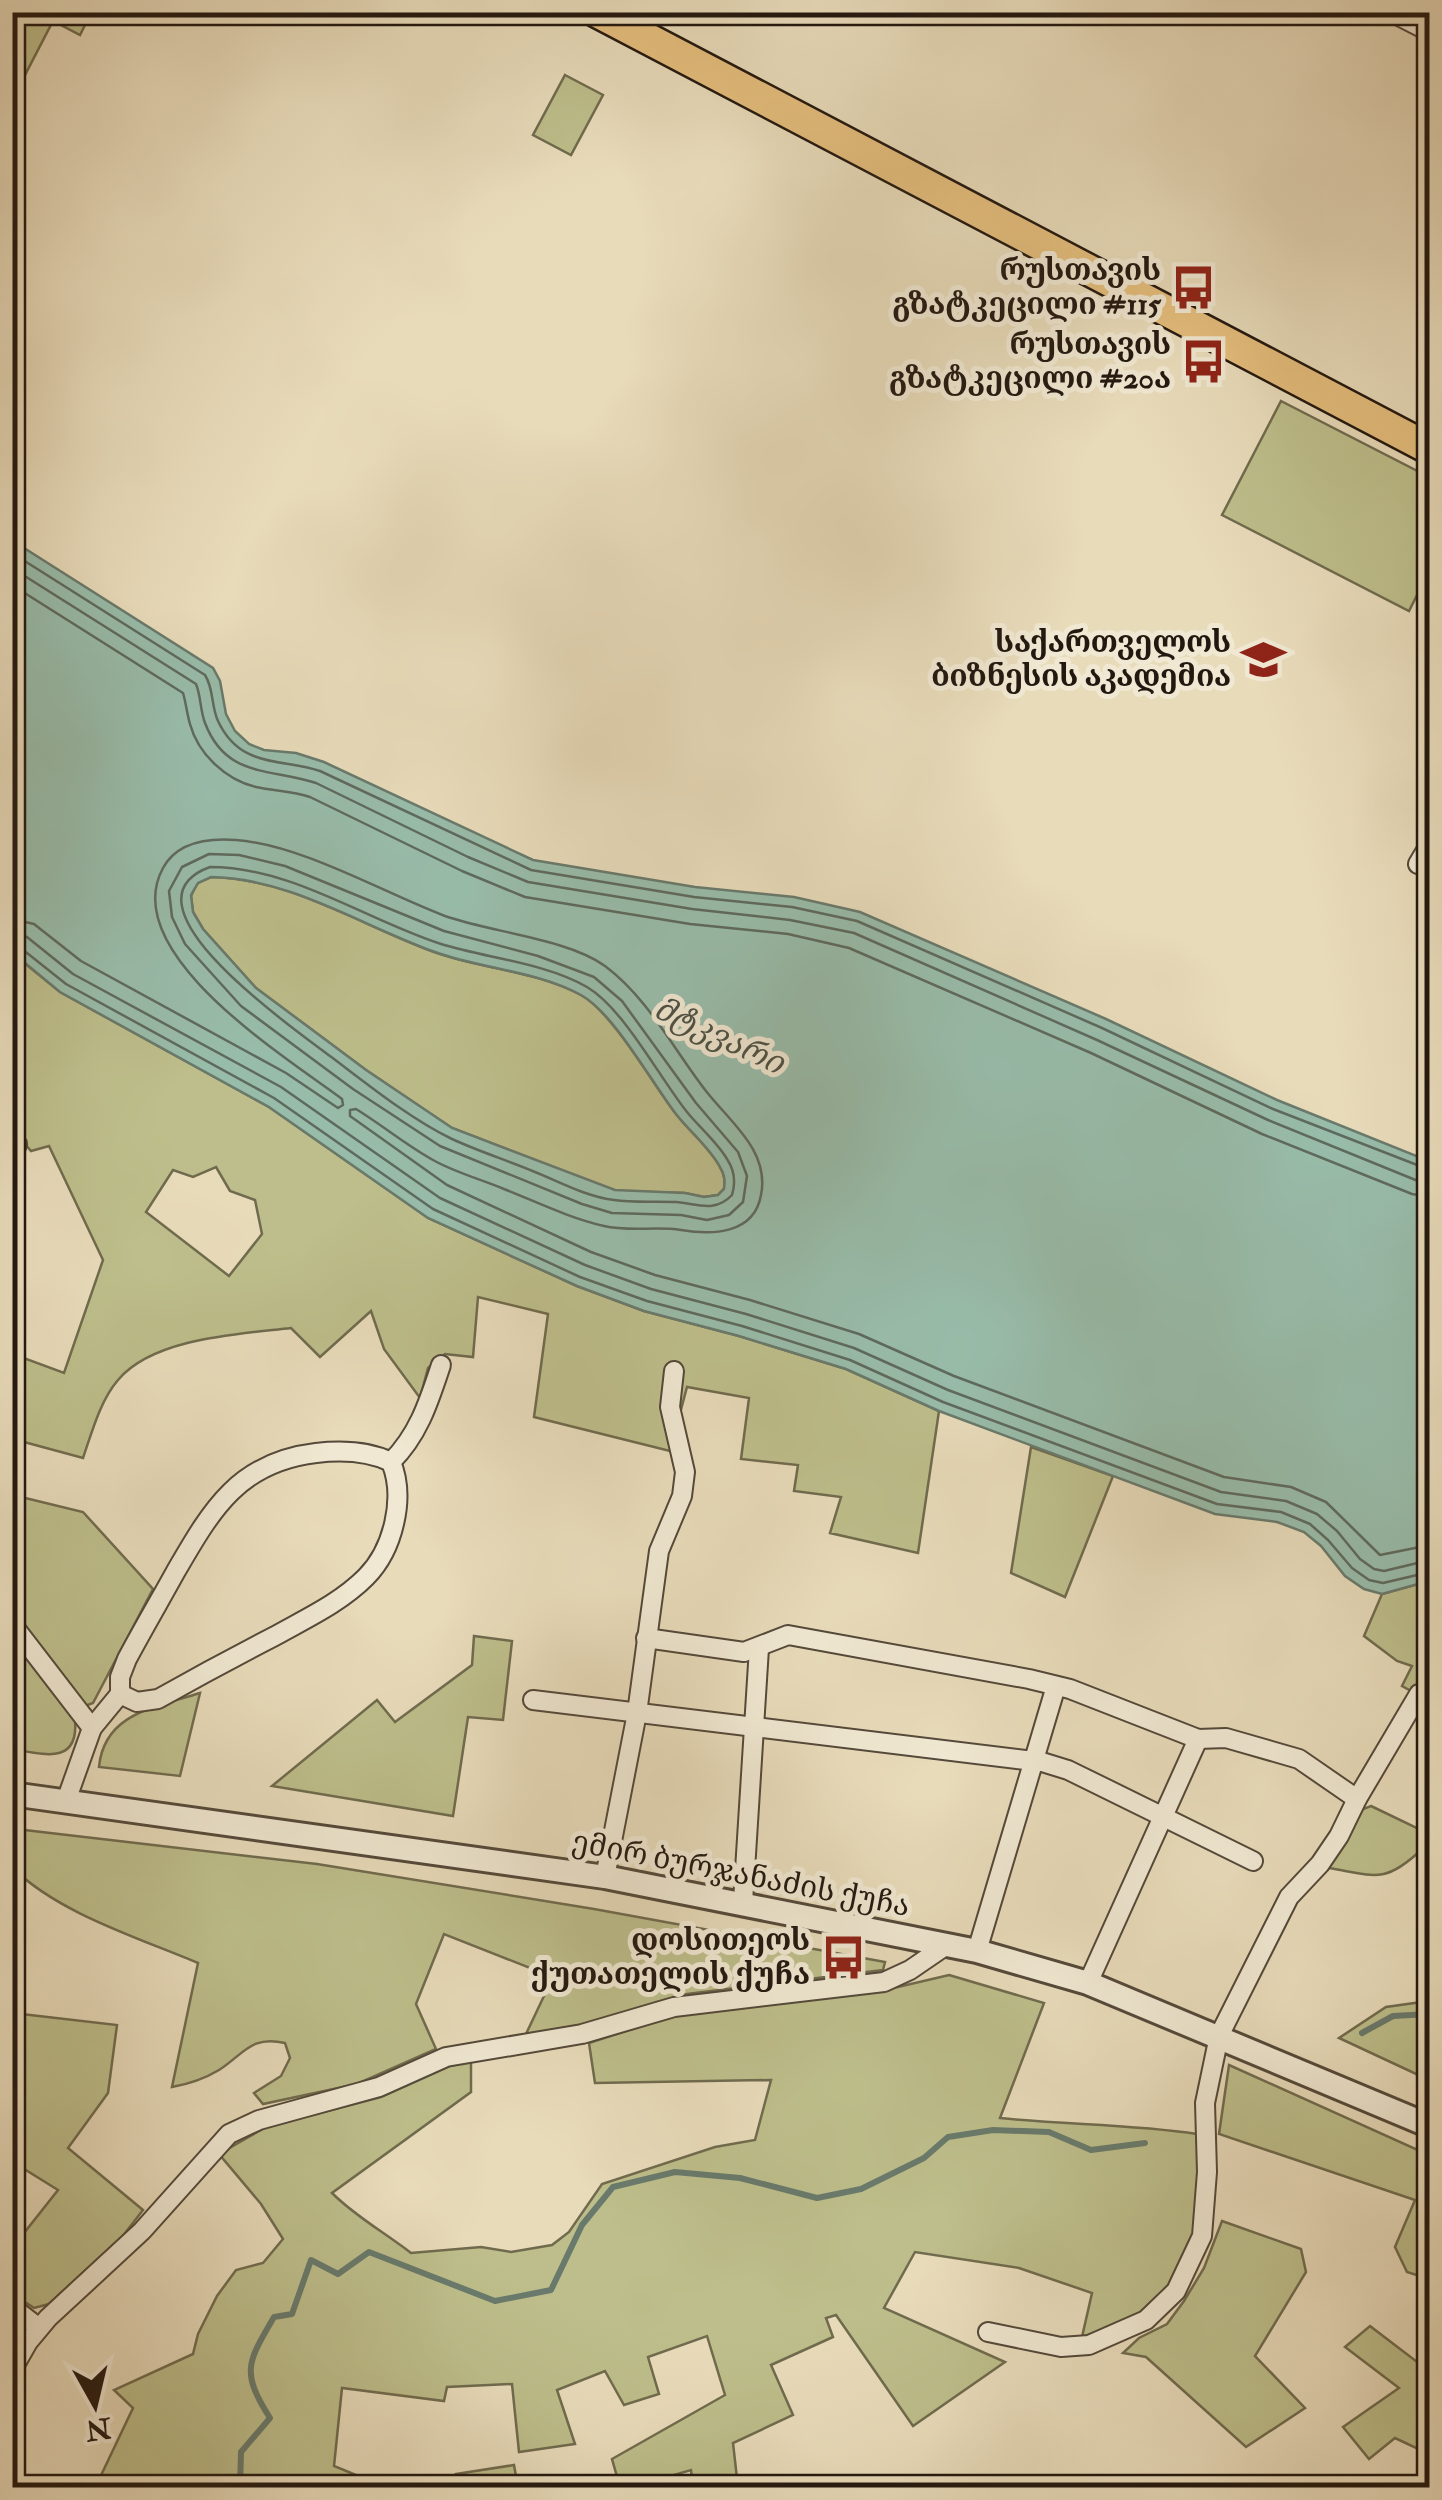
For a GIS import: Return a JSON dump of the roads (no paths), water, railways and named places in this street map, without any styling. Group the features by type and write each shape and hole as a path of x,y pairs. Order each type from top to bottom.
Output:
{"highway":[{"path":"597,12 1430,449"}],"street":[{"path":"1391,12 1430,32"},
{"path":"1418,864 1430,844"},
{"path":"392,1462 407,1446 423,1418 441,1365"},
{"path":"604,1877 637,1712 659,1552 682,1496 685,1472 670,1408 674,1371"},
{"path":"66,1801 92,1728 120,1694 120,1677 127,1658 204,1522 228,1492 260,1468 290,1456 373,1453 392,1462 398,1501 390,1538 370,1574 342,1599 158,1698 137,1702 120,1694"},
{"path":"12,1624 92,1728"},
{"path":"646,1638 744,1652 788,1635 1056,1686 1198,1739 1226,1738 1299,1759 1357,1799"},
{"path":"743,1902 759,1648"},
{"path":"977,1951 1056,1686"},
{"path":"988,2332 1061,2347 1088,2344 1146,2320 1176,2291 1202,2236 1208,2172 1205,2103 1219,2036 1289,1897 1320,1864 1339,1836 1419,1694"},
{"path":"534,1700 1033,1761 1068,1770 1254,1861"},
{"path":"1088,1983 1198,1739"},
{"name":"ემირ ბურჯანაძის ქუჩა","path":"12,1794 604,1877 948,1944 1088,1983 1430,2126"},
{"path":"12,2370 39,2328 142,2231 230,2134 259,2120 379,2087 446,2058 582,2034 646,2013 705,2002 884,1982 948,1944"},
{"path":"12,2308 39,2328"}],"water":[{"name":"მტკვარი","path":"13,541 213,668 220,681 226,714 235,731 249,744 324,762 533,860 695,887 794,897 860,912 1106,1019 1277,1100 1429,1161 1429,1581 1382,1594 1364,1589 1345,1576 1304,1532 1277,1522 1215,1514 939,1411 846,1369 644,1311 577,1286 428,1218 269,1107 60,992 13,953","holes":["211,877 240,879 297,894 435,952 528,975 581,995 619,1032 676,1114 711,1153 723,1173 724,1189 718,1195 704,1197 615,1190 452,1128 256,988 203,929 193,912 191,895 198,883"]}],"waterway":[{"path":"1362,2033 1393,2016 1430,2014"},
{"path":"240,2488 241,2452 270,2418 254,2389 253,2356 274,2317 292,2314 311,2260 338,2274 369,2252 495,2301 551,2290 582,2225 613,2187 675,2172 740,2178 817,2198 861,2189 924,2158 948,2137 993,2130 1049,2132 1091,2150 1145,2143"}],"place":[{"name":"რუსთავის გზატკეცილი #115","path":"1194,287"},
{"name":"რუსთავის გზატკეცილი #20ა","path":"1204,361"},
{"name":"საქართველოს ბიზნესის აკადემია","path":"1264,659"},
{"name":"დოსითეოს ქუთათელის ქუჩა","path":"843,1957"}]}
